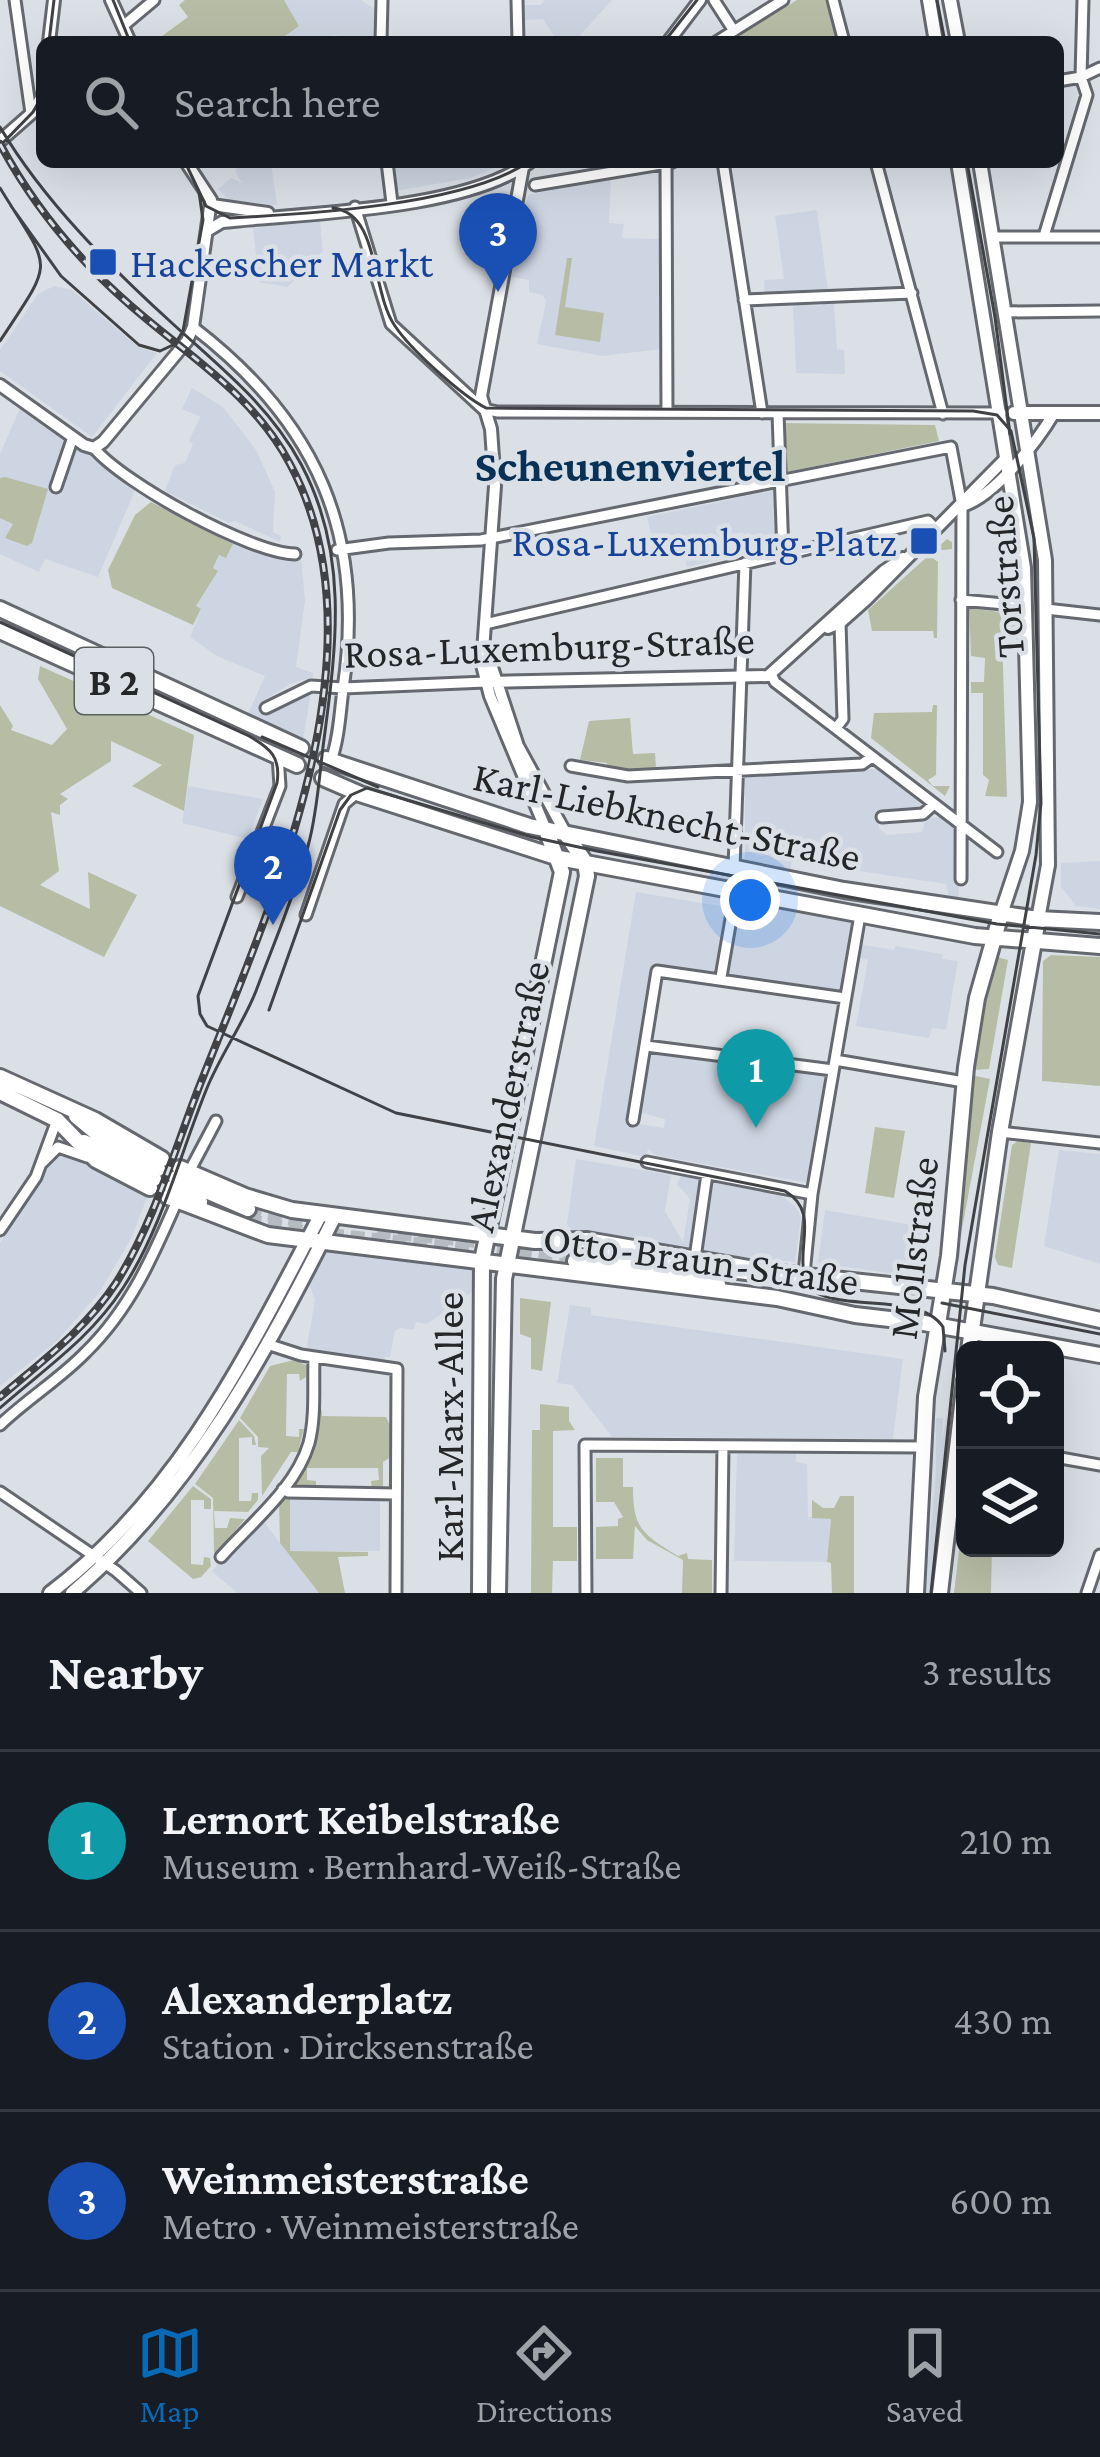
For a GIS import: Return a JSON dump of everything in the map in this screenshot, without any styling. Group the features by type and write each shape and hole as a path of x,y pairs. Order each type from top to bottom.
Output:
{"main road":[{"path":"929,0 935,36"},
{"path":"950,0 957,36"},
{"name":"Torstraße","path":"959,168 1023,560 1030,809 1022,851 1000,914"},
{"name":"Torstraße","path":"981,168 1043,545 1048,865 1038,919"},
{"path":"1000,413 1100,413"},
{"name":"B 2","path":"0,609 301,748"},
{"name":"B 2","path":"0,631 300,766"},
{"name":"Karl-Liebknecht-Straße","path":"328,760 545,830 844,890 1038,919 1100,922"},
{"name":"Karl-Liebknecht-Straße","path":"322,778 559,858 992,939 1100,946"},
{"path":"545,830 559,858"},
{"path":"566,834 585,862"},
{"name":"Alexanderstraße","path":"177,1184 327,1215 489,1235 561,874 559,858"},
{"name":"Alexanderstraße","path":"177,1184 256,1233 506,1264 578,921 585,862"},
{"name":"Mollstraße","path":"916,1593 922,1447 944,1289 964,1082 977,998 1000,914"},
{"name":"Mollstraße","path":"970,1341 1000,1132 1038,919"},
{"path":"0,1077 64,1116 105,1153"},
{"path":"0,1093 64,1116 95,1120 156,1174 80,1140 64,1116"},
{"path":"177,1184 248,1215"},
{"path":"72,1593 158,1489 221,1401 327,1215"},
{"path":"448,1257 451,1231"},
{"name":"Otto-Braun-Straße","path":"489,1235 547,1242 580,1239 778,1273 944,1289 1100,1320"},
{"name":"Karl-Marx-Allee","path":"480,1593 482,1261 489,1235"},
{"path":"50,1593 146,1522 193,1464 267,1344 314,1240"},
{"path":"776,1298 574,1256 778,1273"},
{"name":"Otto-Braun-Straße","path":"506,1264 776,1298 1100,1355"},
{"name":"Karl-Marx-Allee","path":"498,1593 506,1264"},
{"name":"Mollstraße","path":"940,1593 957,1449"}],"street":[{"path":"16,0 31,114"},
{"path":"50,36 54,0"},
{"path":"111,0 127,36"},
{"path":"123,26 154,0"},
{"path":"381,36 382,0"},
{"path":"517,0 518,36"},
{"path":"673,36 700,0"},
{"path":"714,0 734,31"},
{"path":"726,36 783,0"},
{"path":"833,0 842,36"},
{"path":"1044,236 1087,95 1081,77 1084,0"},
{"path":"1064,80 1100,68"},
{"path":"0,141 36,106"},
{"path":"84,443 103,442 193,327 212,205 207,190 189,168"},
{"path":"388,168 392,203"},
{"path":"207,231 222,222 478,189 518,168"},
{"path":"525,168 508,232 482,391 494,460 482,664 518,746 566,834"},
{"path":"535,184 632,168"},
{"path":"667,412 668,168"},
{"path":"724,168 762,413"},
{"path":"878,168 943,414"},
{"path":"212,205 284,215"},
{"path":"355,207 392,324 483,409 1000,413"},
{"path":"993,237 1100,237"},
{"path":"744,300 912,293"},
{"path":"1006,312 1100,311"},
{"path":"193,327 251,377 297,434 324,483 351,620 328,760"},
{"path":"0,385 120,472 178,507 273,551 295,554"},
{"path":"778,413 783,554"},
{"name":"Rosa-Luxemburg-Straße","path":"823,629 840,622 962,506 965,496 1025,451 1054,413"},
{"path":"56,487 84,443"},
{"path":"340,550 489,538 951,447 962,506 961,879"},
{"path":"485,624 928,521 936,529"},
{"name":"Rosa-Luxemburg-Straße","path":"266,708 305,687 771,674 903,558"},
{"path":"734,868 745,563"},
{"path":"961,599 1025,605"},
{"path":"1046,609 1100,615"},
{"path":"836,728 843,719 840,622"},
{"path":"771,674 997,853"},
{"path":"491,682 545,830"},
{"path":"278,756 280,786"},
{"path":"571,766 628,776 862,764 872,757"},
{"path":"237,897 280,786 300,766"},
{"path":"306,915 344,804 357,793"},
{"path":"882,817 923,814 933,805"},
{"path":"721,977 736,890"},
{"path":"804,1274 812,1194 860,915"},
{"path":"633,1120 657,971 845,998"},
{"path":"646,1046 964,1082"},
{"path":"42,1163 41,1154 64,1116"},
{"path":"0,1425 85,1354 118,1315 148,1268 177,1184 216,1121"},
{"path":"1000,1132 1100,1143"},
{"path":"0,1230 53,1149 105,1153"},
{"path":"647,1162 812,1194"},
{"path":"695,1258 707,1174"},
{"path":"267,1344 397,1370 396,1593"},
{"path":"221,1556 302,1462 310,1436 314,1357"},
{"path":"586,1593 585,1445 922,1447"},
{"path":"722,1446 722,1593"},
{"path":"1064,1459 1100,1465"},
{"path":"283,1489 396,1494"},
{"path":"0,1492 141,1593"},
{"path":"1087,1593 1100,1556"}],"shaded area":[{"path":"284,0 361,0 376,10 375,36 285,36 299,26"},
{"path":"545,0 612,0 579,36 554,36 543,19 523,20 522,5 540,5"},
{"path":"236,168 272,168 277,205 229,200 218,189 231,178 242,183"},
{"path":"393,168 494,168 470,178 395,191"},
{"path":"611,178 609,223 624,224 622,238 661,239 662,349 602,356 537,344 546,301 543,295 529,292 529,280 512,277 528,195"},
{"path":"817,210 828,291 765,294 764,280 784,279 775,216"},
{"path":"320,220 323,251 288,287 259,282 253,228"},
{"path":"54,286 72,290 138,347 157,353 92,437 0,371 0,350 38,294"},
{"path":"834,303 837,349 844,350 845,374 796,373 793,304"},
{"path":"192,388 223,407 256,450 275,492 273,532 281,536 280,542 165,491 175,465 185,463 193,444 189,441 200,417 182,409"},
{"path":"21,406 89,455 97,455 136,488 98,577 45,559 39,572 0,554 0,454"},
{"path":"774,490 778,546 748,553 743,532 709,539 713,561 687,567 682,546 659,550 650,530 647,517"},
{"path":"236,537 274,555 301,558 305,601 296,667 313,677 290,684 258,704 272,711 311,691 303,740 247,716 265,676 217,656 190,637 201,610 195,607 217,571 213,569 219,555 227,557"},
{"path":"878,769 922,805 879,813 879,828 887,835 922,832 926,818 942,817 956,829 959,898 949,897 946,884 792,861 790,872 745,861 745,775"},
{"path":"188,786 263,799 248,839 182,823"},
{"path":"1100,861 1100,909 1076,906 1061,887 1061,863"},
{"path":"636,892 731,908 717,976 657,968 633,1123 664,1128 665,1119 639,1112 653,1050 825,1072 828,1082 808,1183 655,1155 648,1149 646,1157 594,1146"},
{"path":"741,898 850,918 853,927 842,992 725,974 736,904"},
{"path":"858,944 894,950 895,946 958,961 946,1030 932,1028 929,1038 856,1026 868,960 856,957"},
{"path":"1059,1150 1100,1154 1100,1264 1044,1246"},
{"path":"55,1152 65,1152 148,1195 132,1237 99,1293 57,1341 0,1386 0,1243"},
{"path":"576,1159 671,1175 665,1211 683,1242 690,1199 677,1184 681,1176 780,1195 801,1217 795,1262 574,1232 567,1224"},
{"path":"825,1210 924,1227 916,1277 818,1263"},
{"path":"328,1249 461,1264 472,1270 472,1292 427,1324 416,1322 414,1330 395,1331 390,1357 384,1363 311,1352 307,1346 315,1300 309,1284"},
{"path":"570,1305 591,1308 591,1315 903,1359 893,1439 612,1437 572,1385 557,1383"},
{"path":"936,1418 943,1418 942,1442 949,1419 933,1593 925,1593 936,1471"},
{"path":"737,1454 796,1454 796,1462 807,1464 808,1517 831,1518 827,1562 734,1561"},
{"path":"290,1494 380,1496 380,1551 290,1551"},
{"path":"260,1517 319,1593 237,1593 212,1571"}],"green space":[{"path":"185,0 284,0 299,26 285,36 162,36 188,17 179,5"},
{"path":"797,0 825,0 835,36 741,36"},
{"path":"567,258 572,258 565,307 604,313 600,342 555,335"},
{"path":"781,423 935,425 939,441 782,473"},
{"path":"0,478 48,489 32,543 27,546 5,538 13,524 0,518"},
{"path":"151,502 233,544 226,558 219,555 213,568 218,571 196,606 201,609 193,625 112,588 108,570 135,515"},
{"path":"947,539 952,549 930,556 938,562 937,638 933,631 872,631 868,610"},
{"path":"969,608 1015,614 1015,634 1002,634 1007,797 985,796 989,780 983,775 983,693 971,693 971,682 984,682 985,658 971,656"},
{"path":"40,666 194,735 184,811 132,786 162,765 111,741 111,761 60,794 68,799 60,805 60,815 51,812 59,871 40,885 90,909 88,872 137,895 104,957 0,906 0,705 11,730 52,745 67,729 38,679"},
{"path":"937,705 936,775 928,780 933,786 950,786 945,796 871,738 874,713 932,712"},
{"path":"630,718 633,754 655,753 656,768 614,770 607,763 580,760 589,721"},
{"path":"1051,955 1100,957 1100,1086 1042,1081 1043,961"},
{"path":"993,956 1008,960 989,1069 972,1070"},
{"path":"971,1075 990,1079 961,1234 964,1119"},
{"path":"875,1127 905,1131 894,1198 865,1193"},
{"path":"1031,1143 1012,1268 998,1265 995,1257 1012,1145"},
{"path":"520,1298 551,1302 542,1371 531,1369 531,1338 520,1334"},
{"path":"294,1360 306,1365 306,1377 300,1381 299,1374 287,1374 286,1436 299,1437 299,1429 304,1429 298,1452 291,1452 262,1496 261,1456 269,1448 258,1447 258,1437 240,1418 270,1366"},
{"path":"540,1404 569,1407 575,1430 553,1431 553,1527 577,1527 577,1561 553,1561 552,1593 531,1593 532,1430 540,1430"},
{"path":"322,1410 322,1416 386,1417 389,1458 383,1462 383,1487 372,1489 371,1481 379,1480 378,1468 307,1468 307,1480 316,1481 316,1486 291,1486 317,1411"},
{"path":"239,1420 254,1436 256,1445 252,1437 239,1438 239,1501 251,1501 252,1493 258,1493 258,1500 248,1512 214,1511 215,1528 227,1528 230,1518 245,1519 217,1552 218,1557 214,1553 213,1498 195,1484"},
{"path":"596,1458 623,1458 623,1487 633,1487 635,1513 648,1536 678,1556 687,1553 688,1559 712,1560 712,1593 682,1593 683,1560 647,1540 635,1526 633,1559 596,1559 596,1527 618,1526 623,1517 614,1502 596,1502"},
{"path":"193,1486 211,1499 211,1509 204,1509 204,1500 191,1500 191,1564 203,1565 204,1557 210,1558 211,1566 193,1579 148,1541"},
{"path":"290,1494 290,1551 368,1552 368,1556 338,1557 345,1593 319,1593 280,1543 279,1500"},
{"path":"840,1496 854,1496 854,1593 832,1593 831,1563 827,1562 831,1519 812,1518 812,1500 823,1508 834,1508"},
{"path":"958,1557 992,1557 991,1593 954,1593"}],"tunnel":[{"path":"248,1209 325,1226"},
{"path":"247,1220 302,1232 575,1261"},
{"path":"377,1231 498,1243"}],"tram line":[{"path":"50,36 54,0"},
{"path":"113,0 128,36"},
{"path":"669,36 697,0"},
{"path":"937,0 944,36"},
{"path":"0,146 36,107"},
{"path":"0,127 36,181 79,232 274,423 317,499 327,533 335,603 332,674 311,834 256,991 213,1075 160,1216 123,1288 81,1338 0,1408"},
{"path":"188,168 206,206 230,218 427,198 517,168"},
{"path":"968,168 1010,434"},
{"path":"0,188 38,251 40,264 31,293 0,341"},
{"path":"11,206 61,276 139,345 160,351 175,344 183,331 203,220 199,192"},
{"path":"333,208 348,213 359,224 387,311 402,336 450,383 486,408 973,411 997,415 1011,431 1034,538 1041,803 965,1265 931,1593"},
{"path":"0,622 249,736 275,760 277,783 198,996 207,1026 396,1113 785,1191 803,1212 803,1265 813,1291 932,1316 943,1327 945,1351"},
{"path":"262,737 378,787"},
{"path":"269,1010 340,810 351,795 367,788 532,837 597,851 997,924 1100,934"},
{"path":"942,1303 1100,1334"}],"railway":[{"path":"0,144 27,189 74,250 130,305 218,377 275,439 290,464 317,536 328,613 324,693 309,775 286,857 153,1210 116,1283 91,1316 0,1397"}],"place":[{"name":"Hackescher Markt","path":"103,262"},
{"name":"Weinmeisterstraße","path":"498,292"},
{"name":"Rosa-Luxemburg-Platz","path":"924,541"},
{"name":"Alexanderplatz","path":"273,925"},
{"name":"Lernort Keibelstraße","path":"756,1128"}],"district":[{"name":"Scheunenviertel","path":"630,466"}]}
